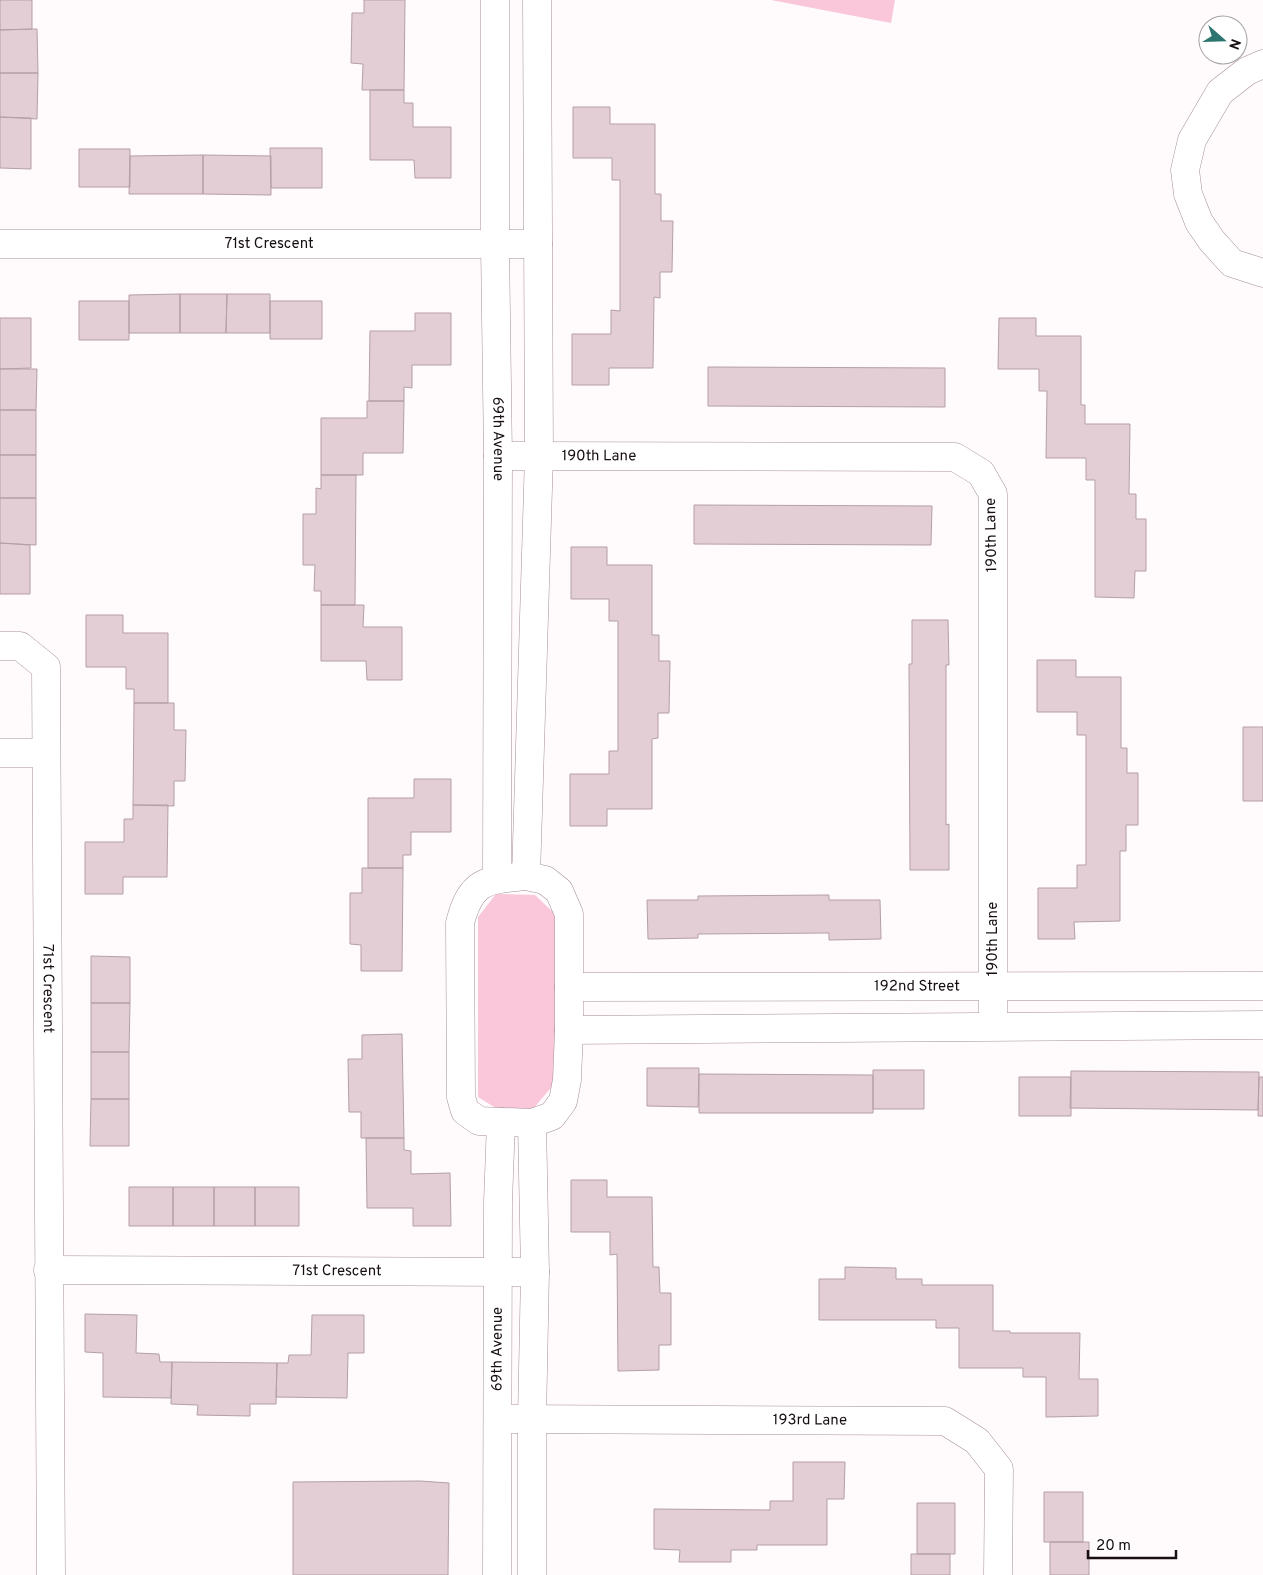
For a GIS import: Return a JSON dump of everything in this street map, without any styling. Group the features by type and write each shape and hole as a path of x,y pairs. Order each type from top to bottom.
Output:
{"street":[{"name":"69th Avenue","path":"495,0 495,245 498,456 497,879"},
{"path":"526,876 539,456 537,0"},
{"path":"1263,64 1247,71 1220,92 1192,140 1185,170 1188,194 1199,222 1212,241 1232,263 1263,273"},
{"name":"71st Crescent","path":"0,244 538,244"},
{"name":"190th Lane","path":"498,456 955,457 981,473 993,494 993,1026"},
{"name":"71st Crescent","path":"0,646 20,646 46,667 50,1575"},
{"path":"0,753 46,753"},
{"path":"526,876 545,880 559,891 569,914 569,1030 567,1080 563,1101 552,1116 532,1123 479,1121 465,1111 461,1090 460,923 465,905 478,886 497,879 526,876"},
{"name":"192nd Street","path":"569,986 1263,986"},
{"path":"569,1030 1263,1025"},
{"name":"69th Avenue","path":"497,1575 497,1272 501,1122"},
{"path":"532,1123 535,1272 532,1419 532,1575"},
{"name":"71st Crescent","path":"48,1270 535,1272"},
{"name":"193rd Lane","path":"498,1419 945,1422 977,1441 999,1469 998,1575"}],"shaded area":[{"path":"771,0 895,0 891,23"},
{"path":"496,894 535,895 556,915 555,1083 533,1109 499,1110 478,1097 478,917"}],"building":[{"path":"0,0 32,0 32,29 0,30"},
{"path":"364,0 405,0 404,90 362,90 363,64 351,63 352,13 364,13"},
{"path":"37,29 38,73 0,73 0,30"},
{"path":"0,73 38,73 37,119 0,117"},
{"path":"370,90 404,90 404,103 413,103 413,127 451,127 451,178 415,178 414,160 370,160"},
{"path":"573,107 610,107 610,124 655,124 655,194 661,194 661,221 673,221 672,272 660,272 660,298 654,297 653,368 609,368 609,385 572,385 572,334 611,334 611,310 620,311 620,180 612,180 612,158 573,158"},
{"path":"0,117 31,118 31,169 0,168"},
{"path":"270,148 322,148 322,188 271,188"},
{"path":"79,149 130,149 130,187 79,187"},
{"path":"203,155 203,194 129,194 130,156"},
{"path":"203,155 271,156 271,195 203,194"},
{"path":"180,294 227,294 226,333 180,333"},
{"path":"180,294 180,333 129,333 129,295"},
{"path":"227,294 270,294 270,333 226,333"},
{"path":"79,301 129,301 129,340 79,340"},
{"path":"270,301 322,301 322,339 270,339"},
{"path":"415,313 451,313 451,365 412,365 412,388 404,387 404,401 369,401 370,331 415,331"},
{"path":"0,318 31,318 31,368 0,369"},
{"path":"999,318 1036,318 1036,336 1081,336 1081,405 1085,405 1085,424 1130,424 1129,494 1136,494 1136,519 1146,519 1146,571 1135,571 1134,598 1095,597 1095,480 1086,480 1086,458 1046,458 1047,391 1039,391 1039,369 998,369"},
{"path":"708,367 945,368 945,407 708,406"},
{"path":"0,369 37,369 36,410 0,410"},
{"path":"367,401 404,401 403,453 363,453 363,475 321,475 321,418 367,418"},
{"path":"0,410 36,410 36,455 0,455"},
{"path":"0,455 36,455 36,498 0,498"},
{"path":"321,475 356,475 355,605 321,605 321,591 314,591 315,565 303,565 303,514 316,514 316,488 321,489"},
{"path":"0,498 36,498 36,545 0,543"},
{"path":"694,505 932,506 931,545 694,544"},
{"path":"0,543 30,545 30,594 0,594"},
{"path":"571,547 607,547 607,565 652,565 652,635 659,635 659,661 670,661 669,713 658,713 658,738 652,739 652,809 607,809 607,826 570,826 570,774 609,774 609,751 618,751 618,621 609,621 609,599 571,599"},
{"path":"321,605 364,605 363,627 402,627 402,680 367,680 366,661 321,661"},
{"path":"86,615 123,615 123,633 168,633 168,703 134,703 134,689 126,689 126,667 86,667"},
{"path":"912,620 948,620 949,665 946,665 946,825 949,824 949,870 910,870 909,664 912,664"},
{"path":"1037,660 1076,660 1076,677 1121,677 1121,748 1127,748 1127,773 1138,773 1138,825 1126,825 1126,851 1120,851 1120,921 1074,922 1075,939 1038,939 1038,888 1077,888 1077,865 1086,865 1086,735 1077,735 1077,712 1037,712"},
{"path":"134,703 174,703 174,730 186,730 185,781 174,781 174,806 133,805"},
{"path":"1243,727 1263,727 1263,801 1243,801"},
{"path":"414,779 451,779 451,832 411,832 411,855 403,855 403,868 368,868 368,798 414,798"},
{"path":"133,805 168,805 167,877 123,877 123,894 85,894 85,842 124,842 124,819 133,819"},
{"path":"362,868 403,868 402,971 361,971 361,945 350,944 350,893 362,893"},
{"path":"829,895 829,900 880,900 881,939 829,940 829,933 698,934 698,938 648,939 647,900 698,900 698,896"},
{"path":"91,956 130,957 130,1003 91,1003"},
{"path":"91,1003 130,1003 129,1052 91,1052"},
{"path":"402,1034 404,1138 361,1138 361,1112 349,1112 348,1059 362,1059 362,1035"},
{"path":"91,1052 129,1052 129,1099 91,1099"},
{"path":"647,1068 699,1068 698,1107 647,1106"},
{"path":"873,1070 924,1070 924,1109 873,1109"},
{"path":"1071,1071 1259,1072 1258,1110 1070,1108"},
{"path":"699,1074 873,1075 873,1113 699,1113"},
{"path":"1019,1077 1071,1077 1071,1116 1019,1116"},
{"path":"1259,1077 1263,1077 1263,1116 1258,1116"},
{"path":"91,1099 129,1099 129,1146 90,1146"},
{"path":"366,1138 404,1138 404,1150 411,1151 411,1174 450,1173 451,1226 413,1226 413,1208 367,1208"},
{"path":"571,1180 607,1180 607,1197 652,1197 653,1267 659,1267 660,1293 671,1293 671,1345 659,1345 659,1370 618,1371 617,1254 610,1255 610,1232 571,1232"},
{"path":"129,1187 173,1187 173,1226 129,1226"},
{"path":"173,1187 214,1187 214,1226 173,1226"},
{"path":"214,1187 255,1187 255,1226 214,1226"},
{"path":"255,1187 299,1187 299,1226 255,1226"},
{"path":"845,1267 896,1268 896,1279 922,1279 922,1285 993,1285 993,1331 1010,1331 1010,1333 1080,1333 1079,1379 1098,1379 1098,1416 1046,1417 1046,1377 1023,1377 1023,1368 959,1368 959,1328 936,1328 936,1320 819,1320 819,1279 845,1279"},
{"path":"85,1314 137,1315 136,1353 159,1354 160,1362 172,1362 171,1398 103,1397 103,1353 85,1352"},
{"path":"312,1315 364,1315 364,1353 348,1353 347,1398 276,1397 277,1363 288,1363 289,1355 311,1355"},
{"path":"172,1362 277,1363 276,1404 250,1404 250,1416 197,1415 198,1405 171,1404"},
{"path":"793,1462 845,1462 844,1499 827,1499 827,1545 757,1545 757,1550 731,1550 731,1562 679,1562 680,1550 654,1549 654,1509 770,1510 770,1501 793,1501"},
{"path":"420,1481 449,1483 448,1575 293,1575 293,1482"},
{"path":"1044,1492 1083,1492 1083,1542 1044,1542"},
{"path":"917,1503 955,1503 955,1554 917,1554"},
{"path":"1050,1542 1089,1542 1089,1575 1050,1575"},
{"path":"911,1554 950,1554 950,1575 911,1575"}]}
